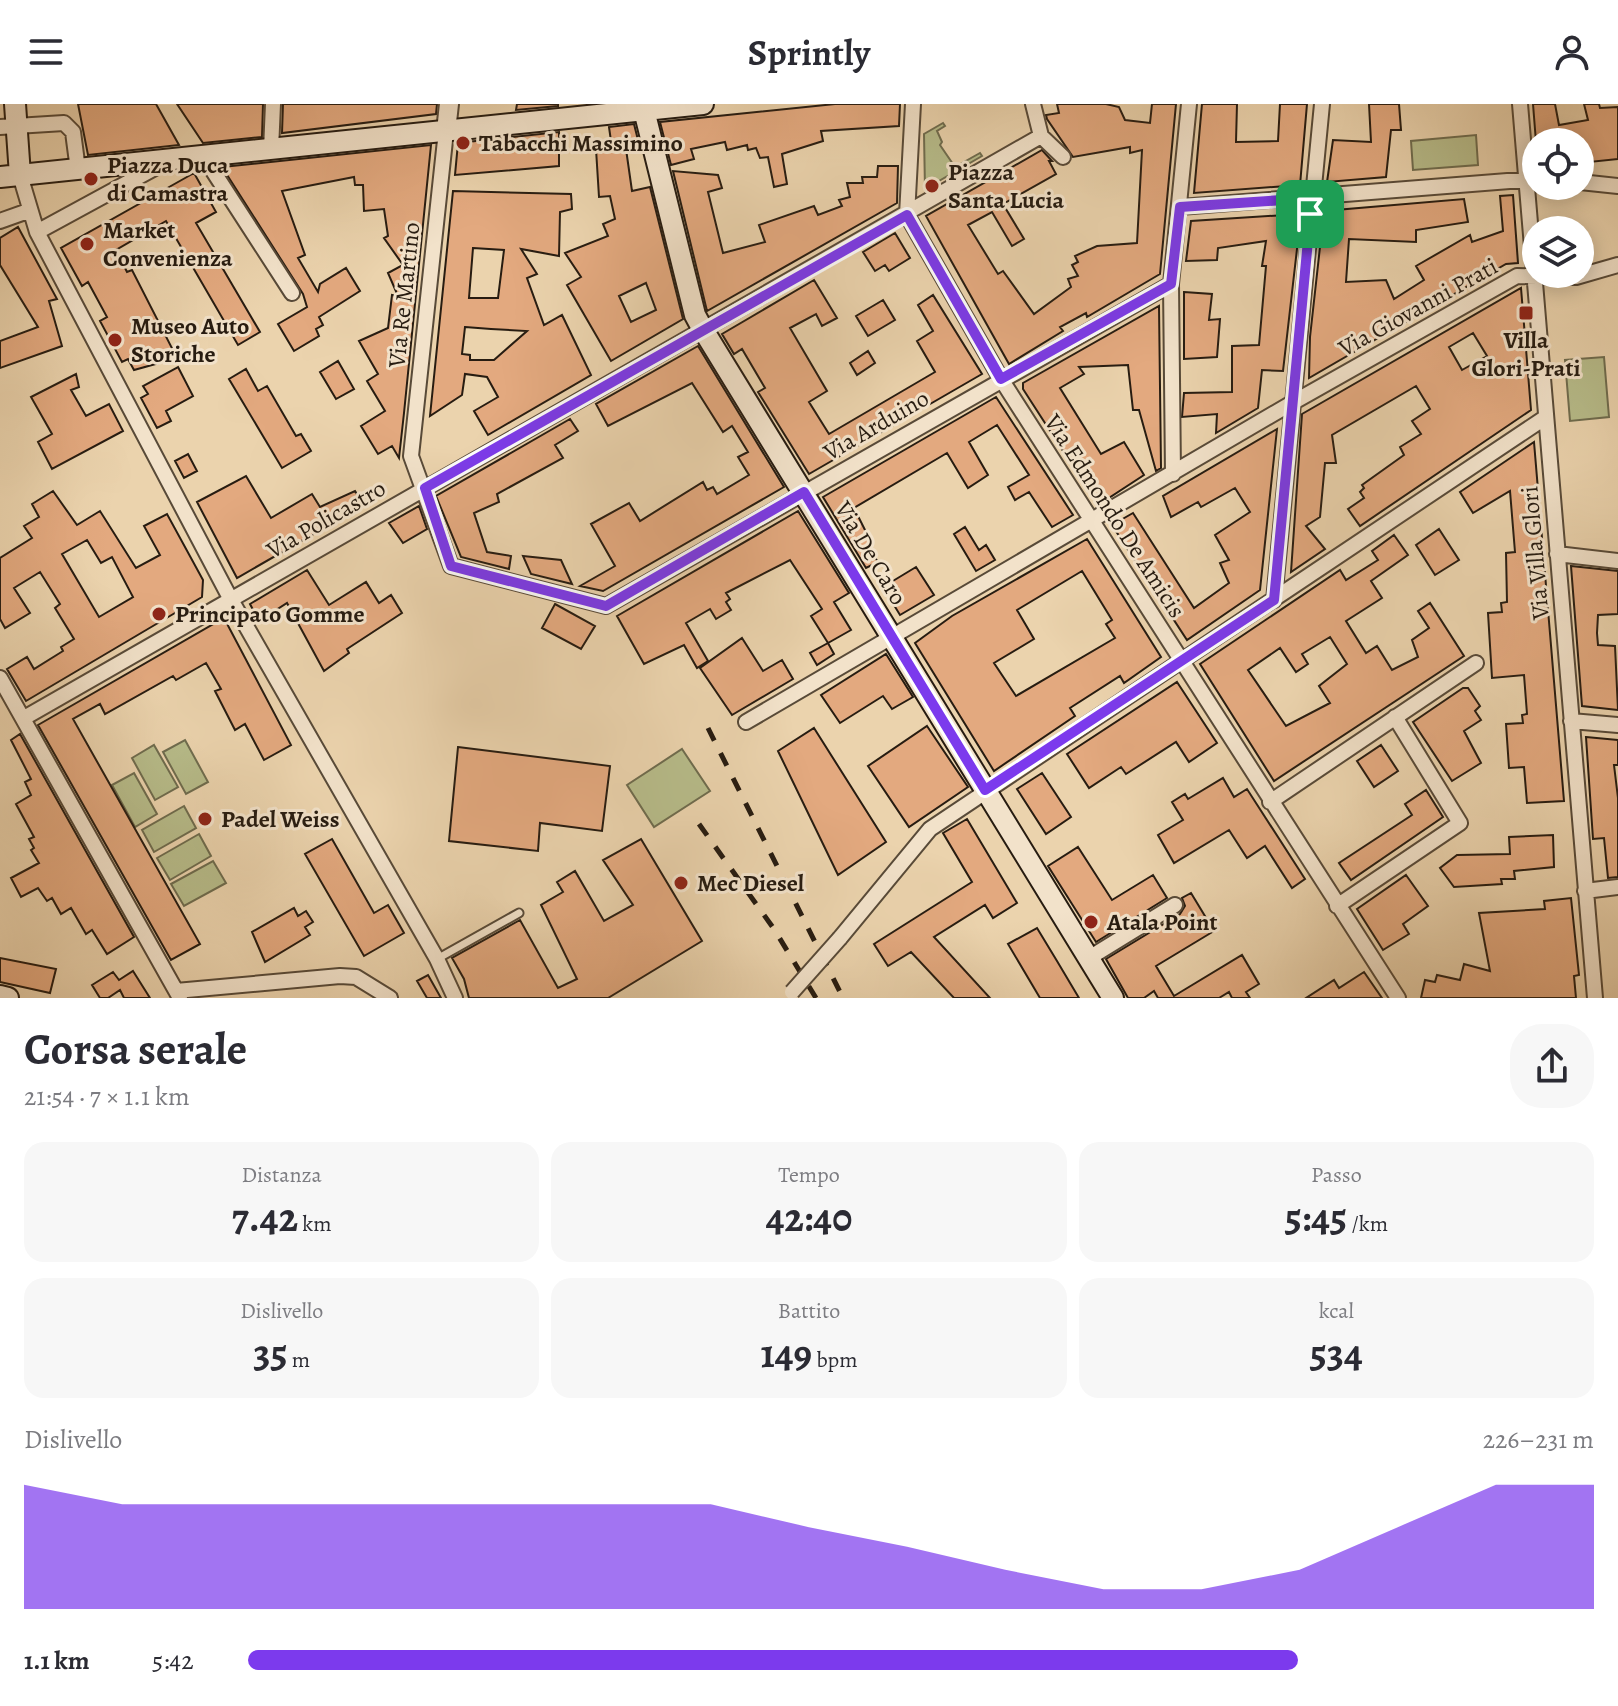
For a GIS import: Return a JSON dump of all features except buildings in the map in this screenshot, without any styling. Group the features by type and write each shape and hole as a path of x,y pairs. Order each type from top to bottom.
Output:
{"main road":[{"path":"15,104 8,126 10,176 703,104"},
{"name":"Via De Caro","path":"644,110 695,315 1113,998"},
{"path":"0,996 8,998"}],"street":[{"path":"271,150 273,104"},
{"name":"Via Re Martino","path":"425,488 411,456 449,104"},
{"path":"907,215 913,104"},
{"path":"1033,104 1041,136 1063,157"},
{"path":"1173,474 1171,284 1189,104"},
{"path":"1274,600 1322,104"},
{"name":"Via Villa Glori","path":"1520,104 1524,128"},
{"path":"8,126 64,123 73,132 84,169"},
{"name":"Via Policastro","path":"24,718 1041,136"},
{"path":"204,157 292,293"},
{"path":"0,221 33,221 169,160"},
{"path":"10,176 230,598 437,959 455,998"},
{"path":"1180,207 1522,180"},
{"path":"1594,183 1618,186"},
{"name":"Via Edmondo De Amicis","path":"907,215 1001,379 1398,998"},
{"name":"Via Giovanni Prati","path":"1594,272 1618,265"},
{"name":"Via Giovanni Prati","path":"746,722 1292,403 1517,276 1522,276"},
{"name":"Via Arduino","path":"425,488 451,566 606,606 1171,284"},
{"name":"Via Villa Glori","path":"1535,288 1595,998"},
{"path":"788,996 930,829 1546,417"},
{"path":"1557,554 1618,561"},
{"path":"1270,802 1476,663"},
{"path":"0,678 178,995 340,976 356,977 390,998"},
{"path":"1337,906 1460,823 1395,717"},
{"path":"1571,721 1618,725"},
{"path":"1585,891 1618,887"},
{"path":"1089,958 1175,905"}],"lane":[{"path":"437,959 519,913"}],"green space":[{"path":"943,123 945,126 937,131 942,142 940,145 955,167 980,153 982,156 925,189 924,134"},
{"path":"1476,135 1478,165 1413,170 1411,141"},
{"path":"1604,357 1609,417 1570,421 1565,360"},
{"path":"185,740 208,782 186,794 163,752"},
{"path":"154,745 178,787 155,800 132,758"},
{"path":"682,749 710,791 654,827 627,785"},
{"path":"134,773 157,814 135,827 112,785"},
{"path":"184,806 196,828 154,852 142,830"},
{"path":"199,834 211,856 170,880 157,858"},
{"path":"213,861 226,883 184,906 171,884"}],"railway":[{"path":"708,728 843,998"},
{"path":"699,824 774,929 816,998"}],"place":[{"name":"Tabacchi Massimino","path":"463,143"},
{"name":"Piazza Duca di Camastra","path":"91,179"},
{"name":"Piazza Santa Lucia","path":"932,186"},
{"name":"Market Convenienza","path":"87,244"},
{"name":"Villa Glori-Prati","path":"1526,313"},
{"name":"Museo Auto Storiche","path":"115,340"},
{"name":"Principato Gomme","path":"159,614"},
{"name":"Padel Weiss","path":"205,819"},
{"name":"Mec Diesel","path":"681,883"},
{"name":"Atala Point","path":"1091,922"}],"route":[{"path":"1312,198 1310,214 1274,600 985,790 804,492 606,606 451,566 425,488 713,322 907,215 1001,379 1171,284 1180,207 1312,198"}]}
